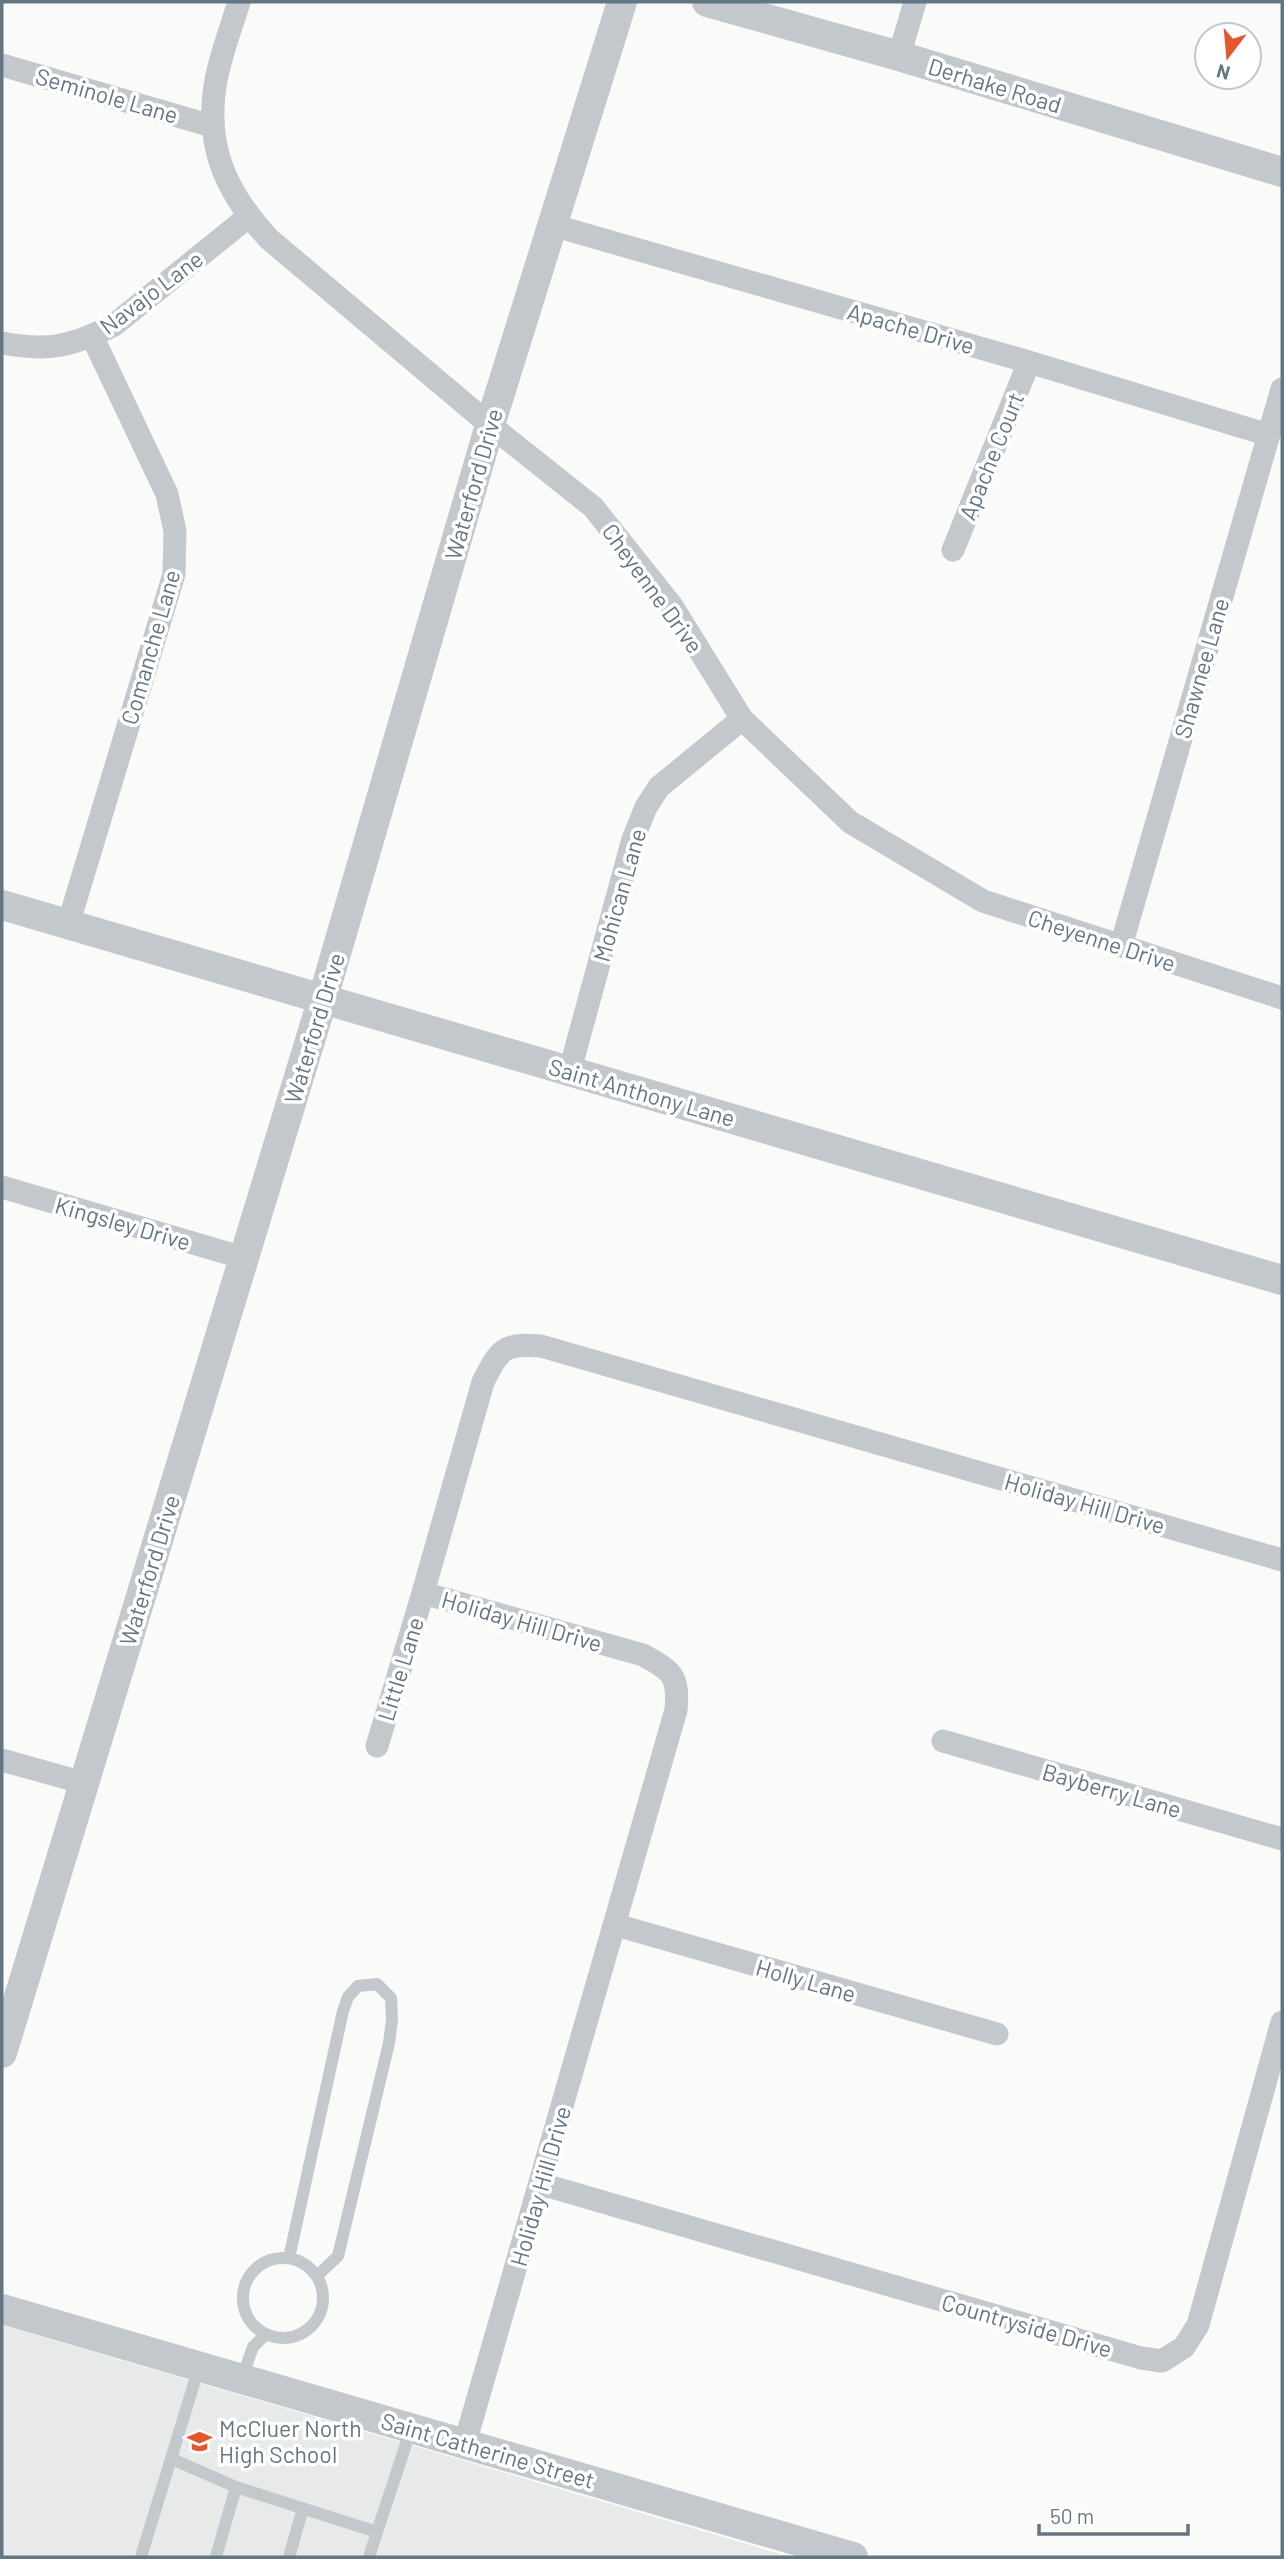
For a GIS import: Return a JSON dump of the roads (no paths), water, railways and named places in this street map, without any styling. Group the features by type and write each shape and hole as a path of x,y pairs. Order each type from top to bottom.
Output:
{"street":[{"name":"Cheyenne Drive","path":"239,2 216,81 212,126 230,190 248,217 269,239 490,425 593,507 673,606 742,719 850,822 983,901 1282,998"},
{"name":"Waterford Drive","path":"3,2041 323,998 490,425 622,2"},
{"name":"Derhake Road","path":"707,2 899,56 1282,172"},
{"path":"899,56 915,2"},
{"name":"Seminole Lane","path":"2,65 212,126"},
{"name":"Navajo Lane","path":"2,343 34,348 63,347 92,336 114,324 248,217"},
{"name":"Apache Drive","path":"552,225 1029,362 1269,435"},
{"name":"Comanche Lane","path":"68,925 174,574 175,531 167,494 92,336"},
{"name":"Apache Court","path":"953,550 1029,362"},
{"name":"Shawnee Lane","path":"1121,946 1282,389"},
{"name":"Mohican Lane","path":"570,1070 633,839 646,807 659,787 742,719"},
{"name":"Saint Anthony Lane","path":"2,905 1282,1280"},
{"name":"Kingsley Drive","path":"2,1187 244,1258"},
{"name":"Holiday Hill Drive","path":"464,2443 616,1925 676,1710 678,1688 667,1668 643,1655 423,1592 483,1382 497,1354 517,1344 541,1346 1282,1560"},
{"name":"Little Lane","path":"377,1745 423,1592"},
{"name":"Bayberry Lane","path":"943,1741 1282,1839"},
{"path":"2,1760 84,1783"},
{"name":"Holly Lane","path":"616,1925 997,2034"},
{"name":"Countryside Drive","path":"541,2184 1141,2358 1162,2361 1184,2347 1198,2325 1282,2022"},
{"name":"Saint Catherine Street","path":"2,2309 853,2557"}],"lane":[{"path":"289,2258 343,2011 348,1997 358,1986 377,1984 391,1998 389,2043 338,2256 317,2276"},
{"path":"289,2258 306,2264 317,2276 324,2298 322,2311 315,2323 305,2332 279,2338 255,2327 247,2316 243,2290 256,2267 267,2260 289,2258"},
{"path":"242,2379 253,2347 266,2334"},
{"path":"141,2557 199,2366"},
{"path":"369,2557 411,2428"},
{"path":"172,2459 236,2487 377,2532"},
{"path":"216,2557 236,2487"},
{"path":"289,2557 303,2508"}],"place":[{"name":"McCluer North High School","path":"199,2441"}]}
